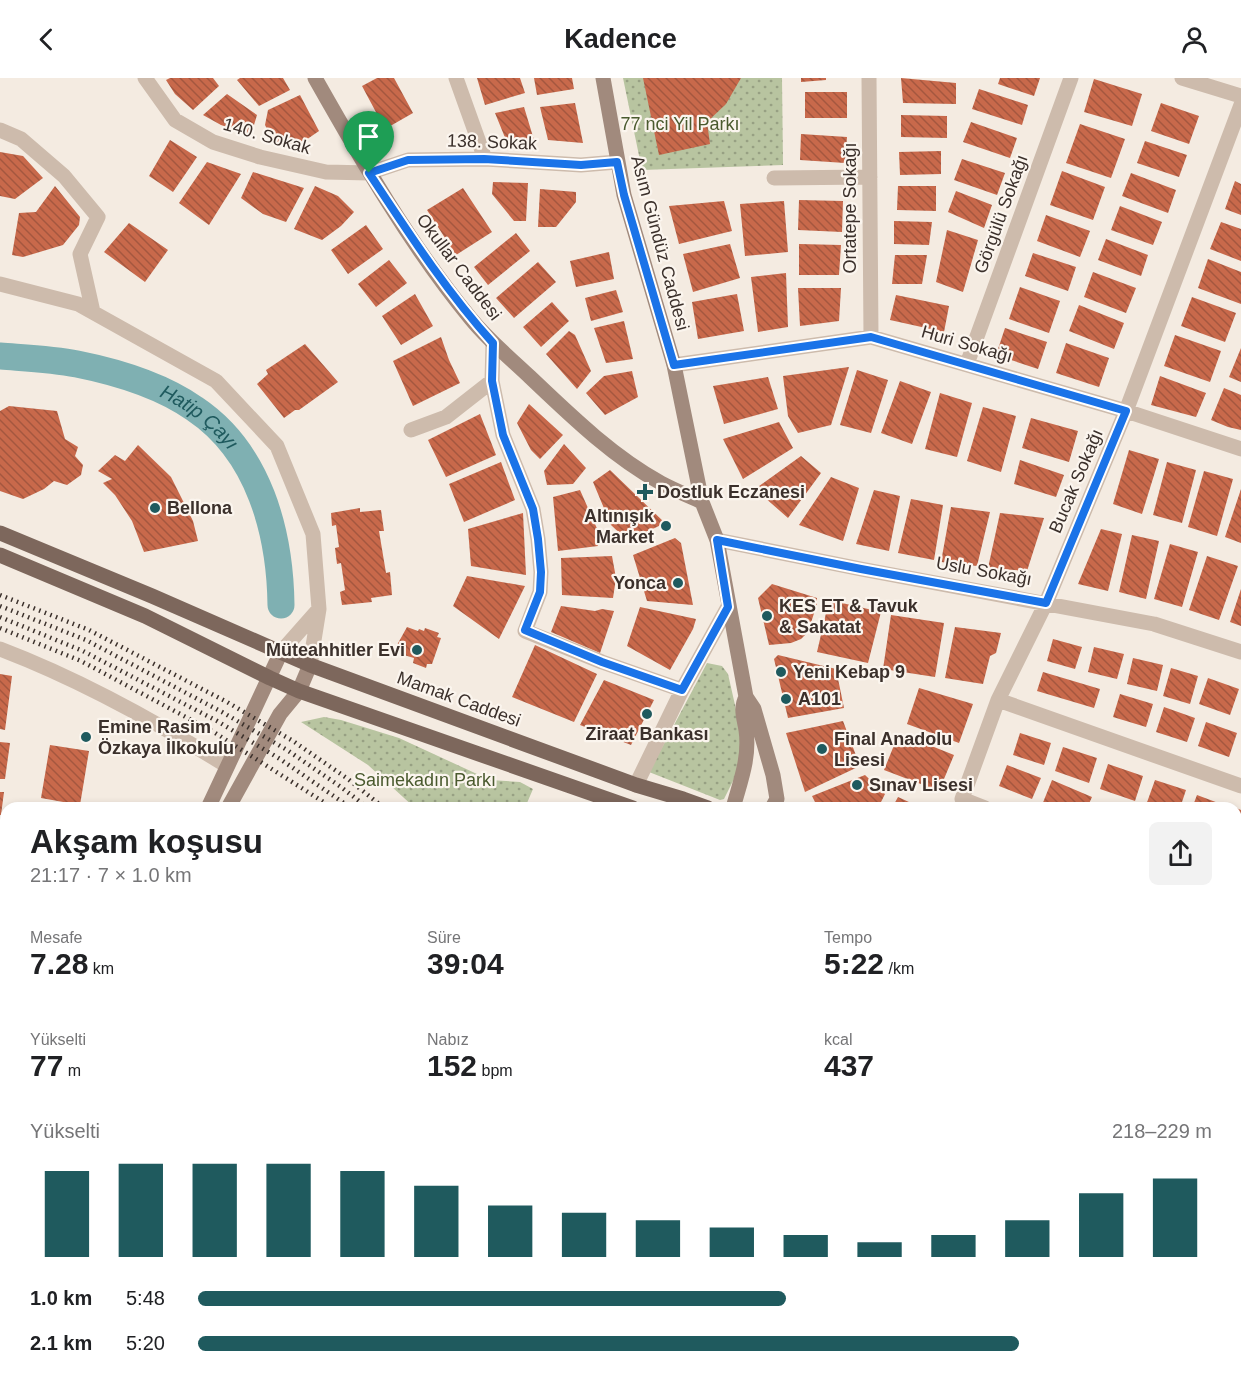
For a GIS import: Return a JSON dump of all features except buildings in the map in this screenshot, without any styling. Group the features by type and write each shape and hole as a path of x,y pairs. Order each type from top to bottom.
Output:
{"main road":[{"name":"Mamak Caddesi","path":"0,533 310,665 636,784 693,802"},
{"path":"0,555 145,616 299,691 616,802"}],"street":[{"name":"140. Sokak","path":"145,78 163,109 176,120 213,142 260,157 326,172 369,173"},
{"name":"Okullar Caddesi","path":"315,78 369,173 426,259 471,319 493,343 579,423 613,450 660,482 702,502"},
{"path":"456,78 484,159"},
{"name":"Asım Gündüz Caddesi","path":"603,78 624,195 674,365 702,502 717,540 746,697 754,709 774,775 777,799 775,802"},
{"name":"Ortatepe Sokağı","path":"869,78 871,337"},
{"name":"Görgülü Sokağı","path":"967,364 1071,78"},
{"path":"1182,78 1241,96"},
{"name":"Bucak Sokağı","path":"970,802 962,799 998,700 1046,603 1126,411 1241,105"},
{"path":"0,130 43,148 98,217 80,254 93,312"},
{"name":"138. Sokak","path":"369,173 408,160 484,159 581,165 617,162"},
{"path":"774,178 870,177"},
{"path":"0,284 78,304 216,381 277,446 313,534 319,609 310,665 299,691 280,714 231,802"},
{"name":"Huri Sokağı","path":"674,365 871,337 1126,411 1241,449"},
{"path":"493,343 492,381 503,435 533,509 538,539 540,592 525,630 602,662 682,690"},
{"path":"411,430 446,417 492,381"},
{"name":"Uslu Sokağı","path":"717,540 1154,624 1241,652"},
{"path":"636,784 682,690 728,607"},
{"path":"211,802 281,652 319,609"},
{"path":"0,649 33,662 165,727 227,766"},
{"name":"Asım Gündüz Caddesi","path":"735,802 747,756 742,712 746,697"},
{"path":"998,700 1241,786"}],"green space":[{"name":"77 nci Yil Parkı","path":"623,78 782,78 783,165 642,170"},
{"path":"707,663 722,666 728,674 742,736 740,767 724,799 720,800 649,772"},
{"name":"Saimekadın Parkı","path":"324,717 341,720 399,738 490,780 520,782 533,789 527,802 408,802 368,765 301,722"}],"waterway":[{"name":"Hatip Çayı","path":"0,356 68,362 123,375 168,393 195,409 217,427 235,448 262,496 276,550 281,605"}],"railway":[{"path":"0,595 89,630 227,702 293,741 377,802"},
{"path":"0,606 86,640 222,712 287,750 360,802"},
{"path":"0,617 83,651 217,721 280,759 342,802"},
{"path":"0,628 81,661 212,731 324,802"}],"place":[{"name":"Dostluk Eczanesi","path":"645,492"},
{"name":"Bellona","path":"155,508"},
{"name":"Altınışık Market","path":"666,526"},
{"name":"Yonca","path":"678,583"},
{"name":"KES ET & Tavuk & Sakatat","path":"767,616"},
{"name":"Müteahhitler Evi","path":"417,650"},
{"name":"Yeni Kebap 9","path":"781,672"},
{"name":"A101","path":"786,699"},
{"name":"Ziraat Bankası","path":"647,714"},
{"name":"Emine Rasim Özkaya İlkokulu","path":"86,737"},
{"name":"Final Anadolu Lisesi","path":"822,749"},
{"name":"Sınav Lisesi","path":"857,785"}],"route":[{"path":"484,159 581,165 617,162 624,195 674,365 871,337 1126,411 1046,603 717,540 728,607 682,690 602,662 525,630 540,592 538,539 533,509 503,435 492,381 493,343 471,319 426,259 369,173 408,160 484,159"}]}
